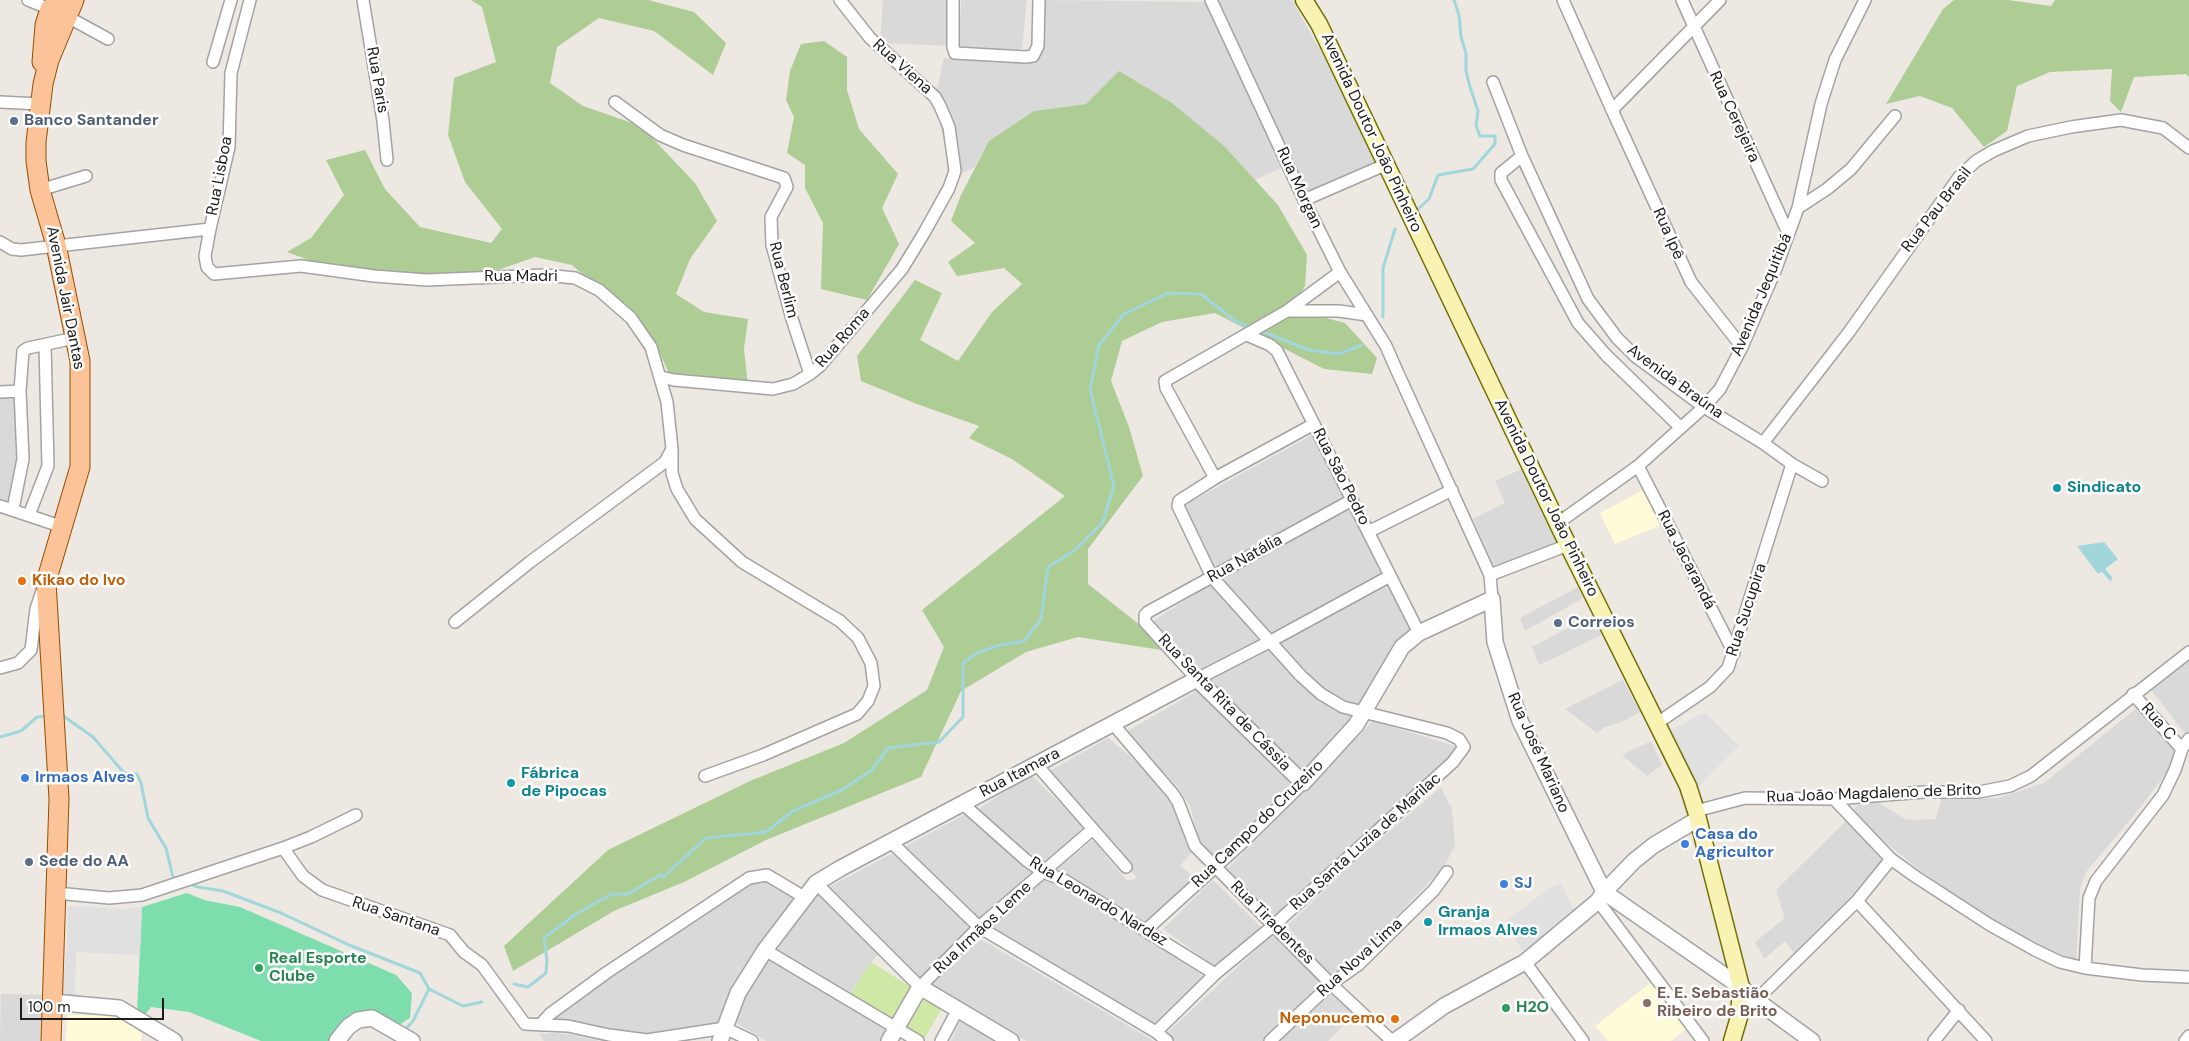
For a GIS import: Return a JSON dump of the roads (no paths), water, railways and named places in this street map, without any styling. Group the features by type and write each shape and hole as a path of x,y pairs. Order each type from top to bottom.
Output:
{"main road":[{"name":"Avenida Doutor João Pinheiro","path":"1304,0 1319,24 1568,545 1688,786 1741,987 1739,1017 1732,1041"},
{"name":"Avenida Jair Dantas","path":"51,1041 60,825 46,582 80,467 82,453 80,361 56,245 40,190 36,161 37,120 43,84 42,40 45,25 62,6"}],"street":[{"path":"28,0 62,6 108,39"},
{"path":"212,62 230,0"},
{"name":"Rua Lisboa","path":"0,242 17,250 210,229 229,147 231,73 250,0"},
{"name":"Rua Paris","path":"363,0 383,120 387,160"},
{"name":"Rua Viena","path":"840,0 870,38 935,97 949,127 955,171"},
{"path":"953,0 953,47 955,53 1026,57 1034,56 1038,46 1039,0"},
{"name":"Rua Morgan","path":"1211,0 1304,200 1340,272 1386,346 1398,371"},
{"name":"Rua Ipê","path":"1563,0 1691,282 1742,348"},
{"name":"Rua Cerejeira","path":"1682,0 1788,233"},
{"path":"1612,110 1720,0"},
{"name":"Avenida Jequitibá","path":"1558,523 1638,466 1704,407 1720,388 1742,348 1775,271 1798,208 1821,104 1835,60 1865,0"},
{"name":"Avenida Braúna","path":"1493,82 1522,156 1588,299 1617,338 1635,356 1704,407 1763,443 1792,464 1822,481"},
{"path":"0,102 40,104"},
{"name":"Rua Berlim","path":"615,102 660,135 683,145 781,176 785,179 787,187 771,217 772,245 792,319 810,374"},
{"path":"1798,208 1827,189 1850,169 1895,116"},
{"name":"Rua Pau Brasil","path":"1763,443 1849,332 1959,177 1976,161 2028,136 2071,127 2121,120 2163,128 2189,148"},
{"path":"1522,156 1501,173 1501,180 1586,333 1680,427"},
{"path":"1304,200 1387,164"},
{"name":"Rua Roma","path":"661,377 674,380 773,389 794,384 810,374 820,366 902,269 949,188 955,171"},
{"path":"40,190 86,176"},
{"name":"Rua Madri","path":"210,229 205,256 207,267 214,274 301,266 374,276 427,280 545,275 575,278 599,290 631,318 651,348 661,377 667,402 672,449 672,473 677,489 695,519 742,562 840,621 858,638 871,662 874,686 868,701 858,714 763,756 706,776"},
{"path":"1215,478 1169,394 1165,381 1174,374 1287,311 1340,272"},
{"path":"1571,307 1588,299"},
{"path":"1287,311 1339,312 1367,315"},
{"name":"Rua São Pedro","path":"1247,335 1270,345 1277,351 1419,633"},
{"path":"13,510 23,459 20,391 23,350 75,338"},
{"path":"28,514 48,466 44,345"},
{"name":"Rua José Mariano","path":"1398,371 1490,575 1495,642 1520,721 1601,896 1623,905 1741,987 1812,1041"},
{"path":"0,392 20,391"},
{"path":"1314,424 1215,478 1179,501 1178,506 1212,577 1269,642 1321,694 1343,707 1365,713"},
{"path":"454,622 530,562 665,462 672,449"},
{"name":"Rua Sucupira","path":"1656,724 1710,687 1728,668 1792,464"},
{"name":"Rua Jacarandá","path":"1638,466 1734,653"},
{"path":"1368,532 1452,490"},
{"name":"Rua Natália","path":"1145,622 1145,615 1148,612 1352,500"},
{"path":"0,506 63,527"},
{"path":"1490,575 1568,545"},
{"name":"Rua Itamara","path":"722,1034 742,985 764,950 816,883 1390,576"},
{"name":"Avenida Jair Dantas","path":"0,668 18,663 32,650 36,608 46,582"},
{"name":"Rua Campo do Cruzeiro","path":"1146,930 1216,866 1327,759 1365,713 1398,653 1419,633 1492,599"},
{"name":"Rua Santa Rita de Cássia","path":"1145,622 1197,679 1303,783"},
{"name":"Rua João Magdaleno de Brito","path":"1697,815 1744,798 1834,799 1924,792 1979,792 2010,786 2030,776 2189,652"},
{"name":"Rua C","path":"2134,694 2182,749"},
{"name":"Rua Santa Luzia de Marilac","path":"1156,1032 1215,974 1273,926 1463,751 1464,744 1447,733 1365,713"},
{"name":"Rua Tiradentes","path":"1113,724 1173,794 1178,802 1191,839 1331,984 1394,1041"},
{"path":"2085,968 2089,898 2096,881 2163,795 2175,770 2182,749 2189,739"},
{"path":"1036,764 1126,867"},
{"path":"1834,799 1892,859 1916,877 1998,930 2060,962 2085,968 2142,975 2189,977"},
{"name":"Rua Leonardo Nardez","path":"963,804 1026,860 1043,872 1064,880 1215,974"},
{"path":"56,893 109,898 127,897 176,885 312,837 356,815"},
{"path":"1394,1041 1444,1006 1525,962 1601,896 1634,861 1697,815"},
{"name":"Rua Irmãos Leme","path":"892,1034 920,987 979,927 1093,828"},
{"path":"891,842 979,927 1156,1032 1167,1041"},
{"name":"Rua Santana","path":"283,848 303,876 322,890 450,935 464,952 482,965 525,1024 568,1026 608,1035 647,1040 722,1034"},
{"path":"1739,1017 1857,901 1892,859"},
{"name":"Rua Nova Lima","path":"1270,1041 1331,984 1358,964 1434,890 1447,872"},
{"path":"540,1025 550,1014 606,973 750,878 762,874 767,875 804,897"},
{"path":"816,883 920,987 1011,1041"},
{"path":"1601,896 1611,917 1703,1041"},
{"path":"1857,901 1986,1041"},
{"path":"1611,917 1623,905"},
{"path":"764,950 892,1034 918,1041"},
{"path":"1525,962 1583,1041"},
{"path":"53,1002 119,1008 174,1041"},
{"path":"941,1041 958,1010"},
{"path":"1934,1041 1959,1010"},
{"path":"336,1041 348,1028 365,1018 376,1019 412,1041"},
{"path":"722,1034 752,1041"},
{"path":"2185,1041 2189,1036"}],"water":[{"path":"2104,542 2118,559 2105,569 2112,577 2111,582 2102,572 2098,574 2077,546"}],"waterway":[{"path":"1417,210 1429,199 1438,175 1473,169 1495,144 1495,136 1480,136 1476,126 1478,111 1466,71 1466,53 1461,37 1459,15 1454,0"},
{"path":"1383,317 1383,268 1395,229"},
{"path":"514,984 528,987 546,973 547,960 544,938 576,914 612,894 628,894 660,875 663,877 706,838 766,832 793,811 842,790 872,770 888,748 939,742 963,717 963,663 977,653 1000,645 1024,641 1041,619 1048,567 1074,551 1103,522 1114,486 1090,389 1099,345 1124,314 1168,293 1201,294 1235,321 1252,328"},
{"path":"1261,331 1309,350 1339,354 1362,345"},
{"path":"62,715 93,737 124,773 137,774 141,783 148,818 166,848 173,877 178,879"},
{"path":"0,737 21,731 37,717 48,716"},
{"path":"188,883 198,887 223,891 281,913 349,945 420,973 429,989 413,1021 403,1032"},
{"path":"429,989 463,1006 482,1002"}],"place":[{"name":"Banco Santander","path":"14,121"},
{"name":"Sindicato","path":"2057,488"},
{"name":"Kikao do Ivo","path":"22,581"},
{"name":"Correios","path":"1558,623"},
{"name":"Irmaos Alves","path":"25,778"},
{"name":"Fábrica de Pipocas","path":"511,783"},
{"name":"Casa do Agricultor","path":"1685,844"},
{"name":"Sede do AA","path":"29,862"},
{"name":"SJ","path":"1504,884"},
{"name":"Granja Irmaos Alves","path":"1428,922"},
{"name":"Real Esporte Clube","path":"259,968"},
{"name":"E. E. Sebastião Ribeiro de Brito","path":"1647,1003"},
{"name":"H2O","path":"1506,1008"},
{"name":"Neponucemo","path":"1395,1019"}]}
